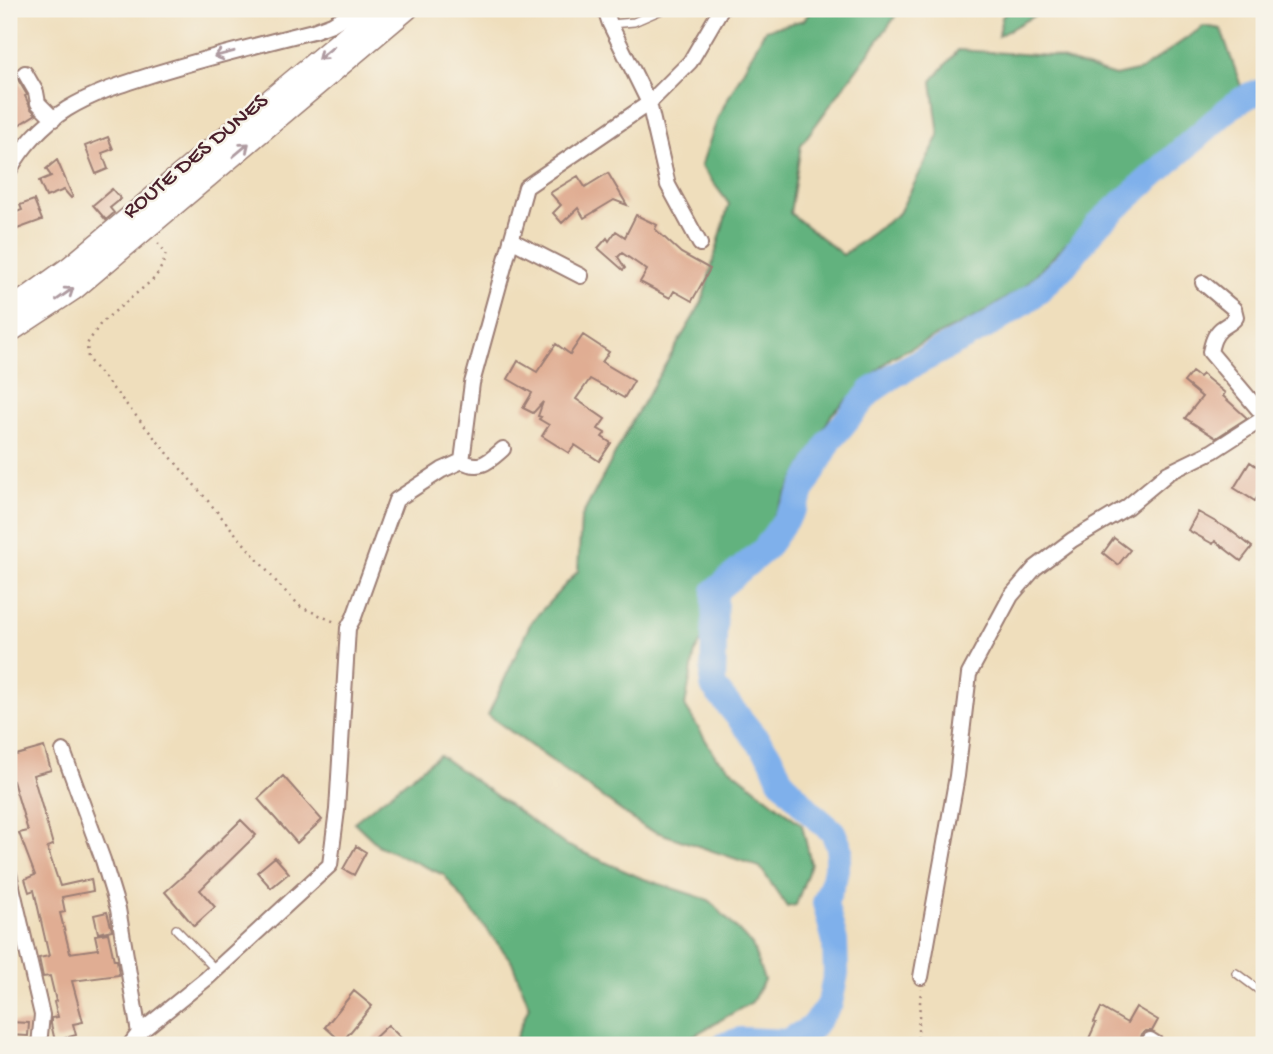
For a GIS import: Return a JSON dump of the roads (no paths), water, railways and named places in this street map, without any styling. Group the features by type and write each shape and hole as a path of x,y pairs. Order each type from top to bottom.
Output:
{"main road":[{"name":"ROUTE DES DUNES","path":"9,311 70,267 379,9"},
{"name":"ROUTE DES DUNES","path":"9,332 74,289 407,9"}],"street":[{"path":"605,9 649,103 668,184 700,243"},
{"path":"462,461 472,383 526,187 649,103 690,62 721,9"},
{"path":"9,171 38,132 67,109 112,87 193,62 313,31 332,24 353,10"},
{"path":"25,73 36,92 38,103 54,119"},
{"path":"511,240 581,276"},
{"path":"921,977 957,776 969,674 1010,596 1035,568 1072,540 1127,507 1168,473 1213,451 1264,417 1210,352 1212,340 1220,329 1233,322 1236,317 1234,309 1203,283"},
{"path":"462,461 471,467 486,464 503,449"},
{"path":"135,1042 330,865 337,810 348,628 396,500 442,470 462,461"},
{"path":"63,751 118,909 135,1042"},
{"path":"9,874 42,1015 39,1045"}],"lane":[{"path":"610,24 634,22 663,9"},
{"path":"176,929 216,970"},
{"path":"1236,973 1264,994"}],"waterway":[{"path":"725,1045 741,1040 786,1042 812,1028 830,1003 836,973 835,941 825,903 834,879 840,849 833,832 811,813 780,779 771,757 713,686 715,591 765,549 795,506 831,439 871,391 896,374 996,321 1035,294 1065,265 1097,225 1233,105 1250,95 1264,91"}]}
